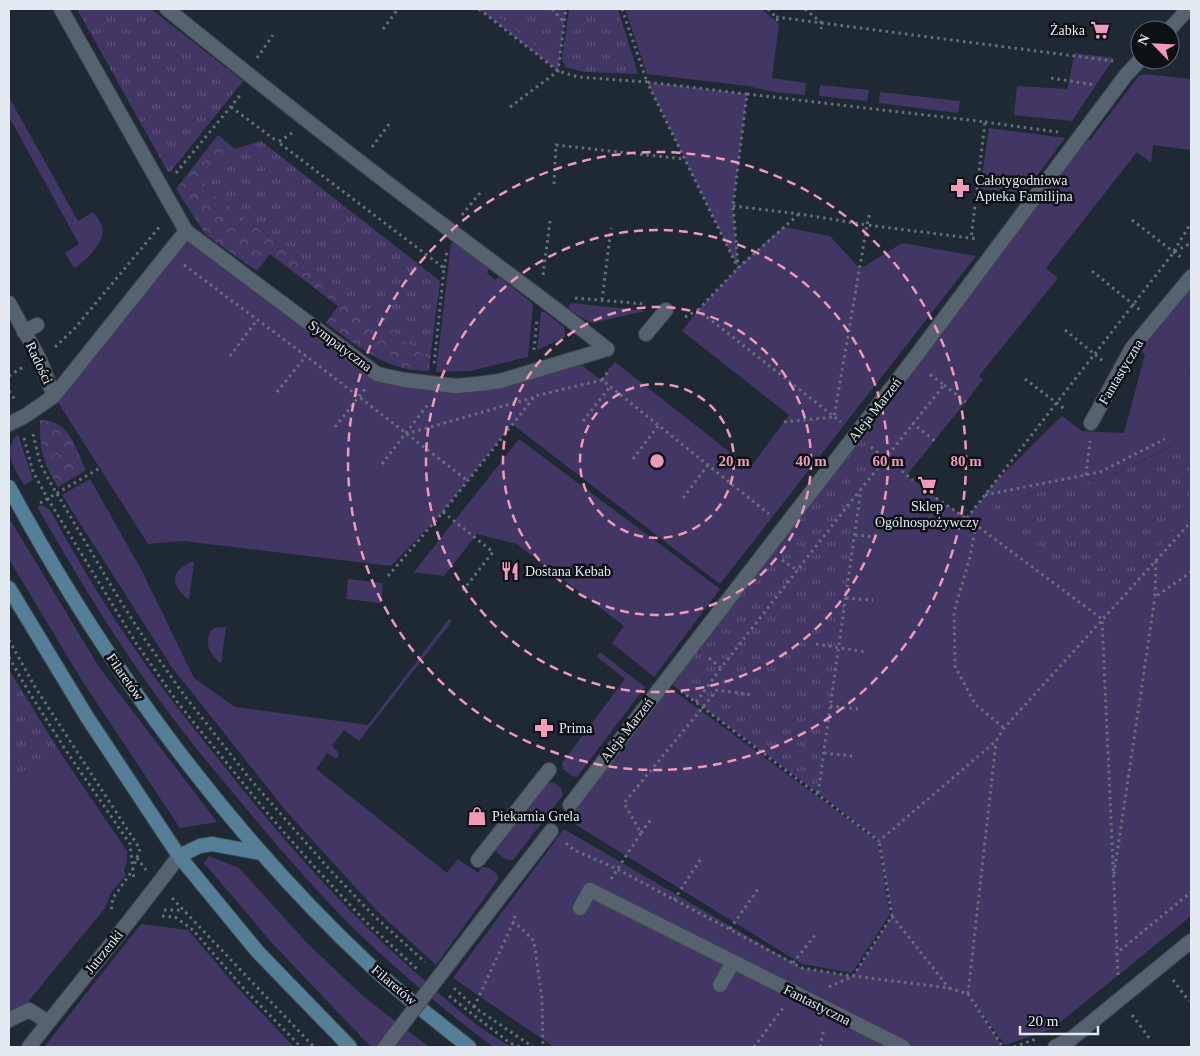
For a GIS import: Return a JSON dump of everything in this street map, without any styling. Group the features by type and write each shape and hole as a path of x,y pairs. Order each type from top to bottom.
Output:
{"main road":[{"name":"Filaretów","path":"9,487 60,578 131,686 204,783 261,853 373,968 469,1047"},
{"path":"9,588 58,672 103,743 180,856 257,950 350,1047"},
{"path":"180,856 200,846 212,844 261,853"}],"street":[{"name":"Sympatyczna","path":"60,9 186,230 377,374 405,380 456,386 500,381 608,349 540,296"},
{"path":"167,9 250,76 450,230 540,296"},
{"path":"1178,20 1188,9"},
{"name":"Aleja Marzeń","path":"570,805 913,360 1131,70"},
{"path":"12,422 54,396 186,230"},
{"name":"Fantastyczna","path":"1091,423 1132,348 1191,277"},
{"name":"Radości","path":"9,303 31,328 39,358 54,396"},
{"path":"646,334 666,310"},
{"path":"478,860 549,770"},
{"path":"385,1047 551,831"},
{"name":"Jutrzenki","path":"29,1047 180,856"},
{"path":"580,908 590,890 601,895"},
{"name":"Fantastyczna","path":"601,895 903,1047"},
{"path":"1055,1047 1071,1039 1191,941"},
{"path":"720,985 733,962"},
{"path":"9,1020 30,1010 48,1022"}],"path":[{"path":"383,29 398,9"},
{"path":"480,9 558,71 578,77 647,82 1082,135"},
{"path":"552,9 565,22"},
{"path":"510,107 558,71 566,9"},
{"path":"622,9 647,82 738,268"},
{"path":"768,9 776,17 778,24"},
{"path":"805,9 822,23"},
{"path":"776,17 1120,62"},
{"path":"822,23 822,29"},
{"path":"162,189 231,106 273,35"},
{"path":"1051,78 1096,85"},
{"path":"738,268 733,206 747,94"},
{"path":"231,106 444,268 431,400 382,464"},
{"path":"278,142 310,122"},
{"path":"971,238 985,122"},
{"path":"361,161 389,124"},
{"path":"554,184 556,145 685,159"},
{"path":"733,206 1002,243"},
{"path":"39,358 52,351 75,328 174,209"},
{"path":"834,417 870,211"},
{"path":"550,221 540,296 648,304 683,318 698,310 738,268 800,214"},
{"path":"1132,220 1186,260"},
{"path":"967,518 1174,252 1191,222"},
{"path":"602,300 611,228"},
{"path":"152,235 169,252 468,481"},
{"path":"1174,252 1191,243"},
{"path":"1092,270 1133,305 1155,320"},
{"path":"698,310 913,480"},
{"path":"230,356 257,320"},
{"path":"1064,330 1104,361"},
{"path":"277,392 306,356"},
{"path":"913,360 966,402"},
{"path":"335,427 377,374"},
{"path":"1026,379 1066,410"},
{"path":"406,434 535,396 602,380 786,526"},
{"path":"696,702 885,457 944,385"},
{"path":"583,421 610,387"},
{"path":"9,391 16,401"},
{"path":"388,576 443,512 535,396"},
{"path":"784,422 834,417"},
{"path":"12,422 24,437 32,472 136,643 178,703 269,815 311,863 364,920 426,977"},
{"path":"912,423 935,441"},
{"path":"1086,475 1091,423"},
{"path":"31,426 40,463 57,494 119,599 184,694 232,756 328,869 373,915 431,968"},
{"path":"633,459 658,426"},
{"path":"984,495 1100,472 1165,440"},
{"path":"683,498 708,465"},
{"path":"48,499 100,468"},
{"path":"818,793 861,489"},
{"path":"936,498 967,518 1102,619"},
{"path":"443,512 493,552 461,594"},
{"path":"880,841 996,741 1004,728 1191,522"},
{"path":"976,525 970,557 954,612 955,666 975,704 1004,728"},
{"path":"855,535 877,537"},
{"path":"1112,882 1155,597 1156,561"},
{"path":"1155,597 1191,572"},
{"path":"846,598 873,600"},
{"path":"1102,619 1112,882 1118,982"},
{"path":"9,640 35,687 137,842 140,849 137,858"},
{"path":"816,644 866,652"},
{"path":"693,645 721,668"},
{"path":"9,657 65,749 130,844 134,878"},
{"path":"666,680 880,841 892,916 949,988"},
{"path":"641,832 624,803 702,706 717,690 753,695"},
{"path":"830,706 858,709"},
{"path":"996,741 968,994 1002,1047"},
{"path":"824,752 852,756"},
{"path":"601,895 652,818"},
{"path":"551,831 574,850 617,870 802,968 949,988 968,994"},
{"path":"674,900 702,857"},
{"path":"730,929 758,889"},
{"path":"1117,953 1191,892"},
{"path":"183,910 314,1047"},
{"path":"162,916 175,917 193,930 245,990 301,1047"},
{"path":"754,1047 783,1008 853,976 892,916"},
{"path":"474,1007 513,922 534,941 542,999 542,1047"},
{"path":"793,963 816,934"},
{"path":"1170,976 1189,1002"},
{"path":"452,987 474,1007 533,1047"},
{"path":"447,995 510,1043 520,1047"},
{"path":"1126,1008 1150,1038"},
{"path":"820,1047 824,1028"},
{"path":"1014,1047 1039,1038"}],"green space":[{"path":"77,9 151,9 243,81 171,171 168,172"},
{"path":"479,9 566,9 558,71"},
{"path":"489,9 548,9 560,22 555,57 552,58"},
{"path":"569,9 618,9 638,74 584,72 566,67 562,60"},
{"path":"625,9 762,9 779,24 772,78 806,83 805,95 647,74"},
{"path":"1075,53 1114,58 1072,121 1014,115 1017,86 1067,89"},
{"path":"1144,74 1191,79 1191,150 1153,145 1151,163 1137,152 1046,268 1058,278 979,376 983,380 907,475 943,503 967,518 994,483 1062,416 1082,431 1124,433 1145,354 1132,348 1191,277 1191,368 1189,371 1191,373 1191,465 1172,446 1104,479 1000,500 1104,608 1191,512 1191,916 1052,1029 1005,1045 977,1007 1003,1047 554,1047 453,978 564,829 802,968 853,976 892,916 879,841 818,793 861,489 885,457 856,434 1083,135 1090,140 1139,76"},
{"path":"647,82 747,94 733,206 738,267 783,227 830,236 860,269 902,243 976,256 720,584 512,424 443,512 391,566 183,541 148,544 54,396 186,231 377,374 456,386 575,360 601,380 615,362 750,468 789,415 682,331 698,310 738,268"},
{"path":"820,85 869,90 867,101 819,96"},
{"path":"880,92 960,101 958,113 879,103"},
{"path":"9,97 78,221 93,212 102,226 103,232 99,244 84,261 74,268 65,253 79,244 9,117"},
{"path":"989,128 1065,138 1024,193 980,189"},
{"path":"218,135 235,149 204,187 430,360 429,371 399,367 386,362 362,349 338,332 326,323 338,306 270,254 257,271 206,235 176,189"},
{"path":"261,141 440,281 430,360 204,187 235,149"},
{"path":"454,242 489,269 487,273 495,280 499,277 531,302 533,306 528,357 470,371 436,372 451,243"},
{"path":"571,303 646,311 591,323 568,309"},
{"path":"541,312 545,312 564,327 565,337 537,350"},
{"path":"40,420 50,421 65,430 70,436 86,470 58,487 43,455"},
{"path":"18,434 33,480 24,485 11,460 10,453 10,447"},
{"path":"856,434 885,457 861,489 818,793 666,680"},
{"path":"519,439 720,589 654,677 612,643 624,626 517,544 477,534 444,576 414,572"},
{"path":"1173,446 1191,465 1191,512 1104,608 987,516 1000,500 1104,479"},
{"path":"90,479 142,571 194,678 235,707 368,725 449,619 452,621 359,741 344,730 332,746 339,753 338,757 335,758 327,753 316,769 447,873 458,859 478,873 482,867 490,869 499,878 436,965 377,911 286,811 171,666 62,495"},
{"path":"42,505 50,510 102,600 161,686 285,840 355,916 405,963 470,1019 497,1039 512,1047 493,1047 449,1013 345,920 282,851 194,745 137,669 90,597 37,507"},
{"path":"11,521 99,667 217,822 180,828 81,679 9,559 9,523"},
{"path":"194,561 189,600 178,588 175,578 180,569"},
{"path":"348,579 383,583 381,603 346,599"},
{"path":"226,627 221,664 208,647 208,637 214,628"},
{"path":"600,652 645,687 577,777 572,776 563,769 562,763 625,679 597,657"},
{"path":"9,670 61,754 9,781"},
{"path":"666,685 878,841 890,914 852,973 802,964 568,820"},
{"path":"61,754 127,851 127,861 124,870 126,875 110,894 105,908 9,1025 9,781"},
{"path":"553,782 561,788 563,795 513,860 507,860 497,853 496,847 546,783"},
{"path":"209,856 239,868 308,944 364,997 429,1047 371,1047 273,944 204,863"},
{"path":"141,924 188,930 233,983 294,1047 44,1047"}],"place":[{"name":"Żabka","path":"1100,30"},
{"name":"Całotygodniowa Apteka Familijna","path":"960,188"},
{"name":"Sklep Ogólnospożywczy","path":"927,485"},
{"name":"Dostana Kebab","path":"510,571"},
{"name":"Prima","path":"544,728"},
{"name":"Piekarnia Grela","path":"477,816"}]}
